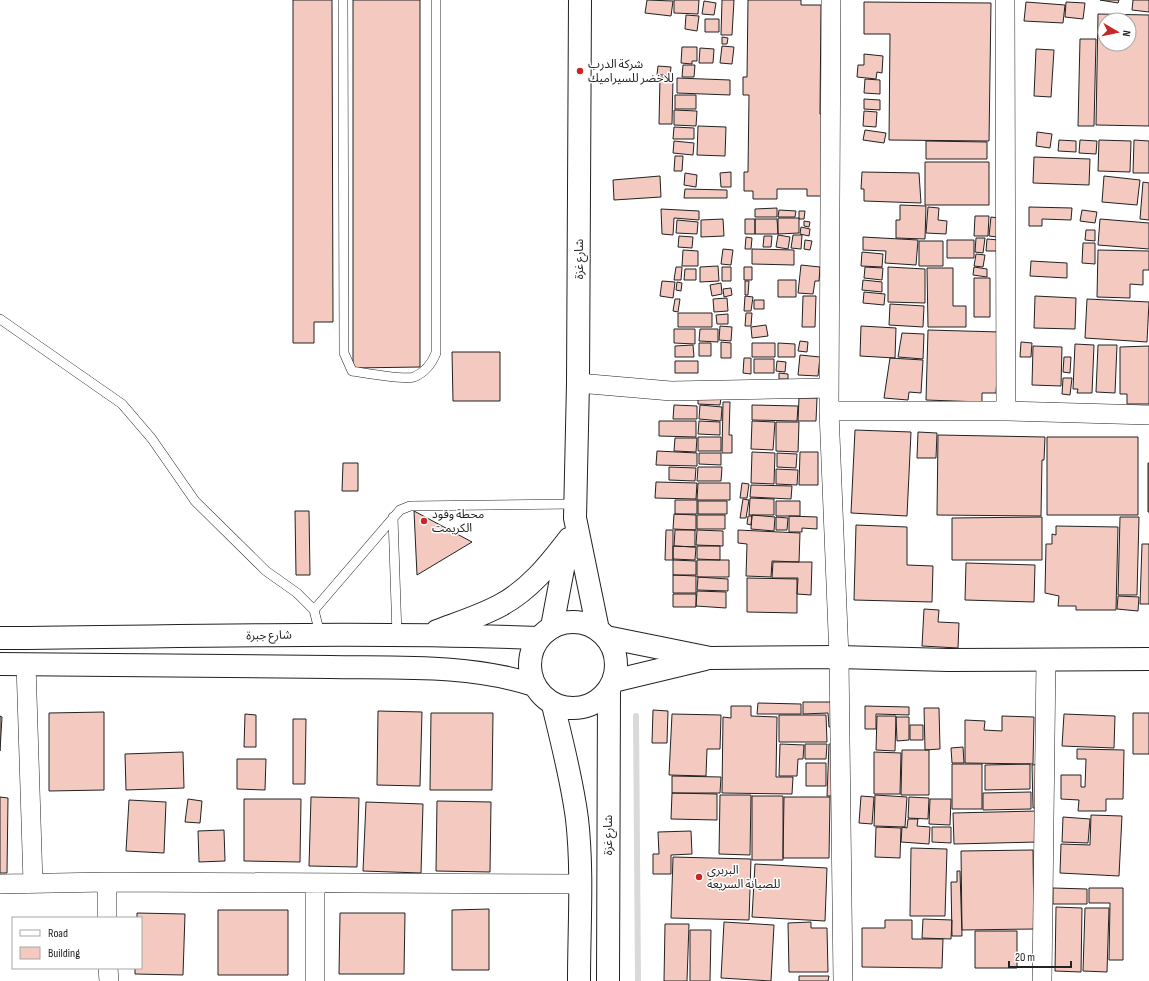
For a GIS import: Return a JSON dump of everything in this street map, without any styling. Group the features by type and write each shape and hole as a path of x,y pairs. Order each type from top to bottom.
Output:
{"main road":[{"name":"شارع غزة","path":"545,632 575,511 578,383 580,0"},
{"name":"شارع غزة","path":"575,511 602,634"},
{"path":"429,635 500,606 519,594 545,570 569,539"},
{"path":"602,634 616,658 616,670 611,685 599,700 584,708 569,709 553,705 542,696 534,685 529,669 531,653 545,632 568,622 584,623 602,634 710,658 839,657 948,660 1149,659"},
{"name":"شارع جبرة","path":"0,638 320,634 429,635 545,632"},
{"path":"611,685 710,658"},
{"path":"0,664 438,669 512,678 534,685"},
{"name":"شارع غزة","path":"608,981 611,685"},
{"path":"553,705 572,787 577,820 579,884 579,981"}],"street":[{"path":"831,0 829,411 839,657 843,981"},
{"path":"1005,0 1006,411"},
{"path":"578,383 670,391 829,388"},
{"path":"829,411 1006,411 1149,415"},
{"path":"1042,981 1046,659"},
{"path":"26,664 33,883"},
{"path":"107,882 107,917"},
{"path":"0,884 107,882 579,884"},
{"path":"315,883 315,981"},
{"path":"108,969 109,981"}],"lane":[{"path":"343,0 344,353 352,371 376,375 413,377 431,366 436,353 436,0"},
{"path":"0,319 122,404 152,439 195,501 266,571 297,593 314,610 320,634"},
{"path":"314,610 393,517 400,510 410,506 575,511"},
{"path":"393,517 397,635"}],"building":[{"path":"293,0 332,0 333,322 314,322 314,343 293,343"},
{"path":"353,0 420,0 420,367 353,368"},
{"path":"647,0 673,1 671,16 645,13"},
{"path":"674,0 699,0 698,14 674,13"},
{"path":"722,0 734,0 732,35 721,35"},
{"path":"748,0 801,0 801,5 821,5 820,114 824,114 824,196 807,196 807,189 777,189 777,199 753,199 753,191 744,191 744,172 748,172 749,95 743,95 743,77 747,77"},
{"path":"1100,0 1119,0 1118,3"},
{"path":"1133,0 1149,0 1149,12 1132,10"},
{"path":"704,1 716,3 714,15 702,14"},
{"path":"864,2 991,3 989,141 889,140 890,34 864,34"},
{"path":"1026,2 1065,5 1063,23 1024,21"},
{"path":"1066,2 1085,3 1083,19 1065,17"},
{"path":"686,15 699,16 697,31 685,29"},
{"path":"1137,15 1149,15 1149,126 1096,125 1097,52 1137,52"},
{"path":"705,19 719,19 719,32 705,32"},
{"path":"722,37 728,38 727,44 722,44"},
{"path":"1080,39 1096,39 1094,126 1078,126"},
{"path":"722,46 734,47 732,64 720,63"},
{"path":"682,47 697,47 697,61 692,61 692,64 681,63"},
{"path":"700,48 714,49 713,63 699,63"},
{"path":"1036,49 1054,50 1051,97 1034,96"},
{"path":"864,54 883,56 882,73 877,72 876,79 857,77 858,65 864,65"},
{"path":"683,65 695,65 694,77 682,77"},
{"path":"658,66 671,67 670,75 657,75"},
{"path":"660,77 673,78 672,124 659,124"},
{"path":"677,78 730,80 730,95 677,93"},
{"path":"865,79 880,80 880,94 864,93"},
{"path":"675,95 696,95 696,109 675,109"},
{"path":"864,99 880,100 880,110 864,109"},
{"path":"674,110 697,111 696,126 674,125"},
{"path":"864,111 877,112 876,127 863,126"},
{"path":"698,126 726,127 725,156 697,155"},
{"path":"674,127 694,128 694,139 673,139"},
{"path":"865,130 886,133 884,143 863,140"},
{"path":"1037,132 1052,134 1050,148 1036,146"},
{"path":"1059,140 1076,141 1076,152 1058,151"},
{"path":"1080,140 1097,141 1096,154 1079,153"},
{"path":"1099,140 1131,141 1130,172 1098,171"},
{"path":"1134,140 1149,141 1149,173 1133,173"},
{"path":"674,141 694,143 693,155 673,153"},
{"path":"926,141 987,142 987,159 926,159"},
{"path":"675,156 683,156 682,171 674,171"},
{"path":"1034,157 1090,159 1089,185 1033,183"},
{"path":"925,162 989,162 989,205 925,205"},
{"path":"731,172 731,187 721,187 720,173"},
{"path":"862,172 919,173 921,203 864,201 864,189 861,189"},
{"path":"685,173 697,175 696,187 684,185"},
{"path":"660,176 661,197 614,200 613,180"},
{"path":"1104,176 1140,180 1137,205 1102,202"},
{"path":"1143,182 1149,183 1149,220 1140,219"},
{"path":"685,189 727,190 727,198 684,198"},
{"path":"900,205 926,206 925,239 896,238 896,220 900,220"},
{"path":"928,207 939,208 938,220 947,221 946,234 926,233"},
{"path":"1029,207 1072,208 1071,220 1042,219 1042,226 1029,226"},
{"path":"777,208 777,217 755,217 755,209"},
{"path":"661,209 699,211 699,220 674,218 673,235 662,234"},
{"path":"779,210 796,211 795,217 778,217"},
{"path":"1082,210 1097,212 1095,223 1080,221"},
{"path":"799,211 805,211 804,219 799,219"},
{"path":"975,216 989,216 988,236 974,236"},
{"path":"991,217 999,218 997,237 989,236"},
{"path":"778,218 799,218 799,233 778,234"},
{"path":"723,219 724,236 701,237 701,220"},
{"path":"745,219 755,219 755,234 745,234"},
{"path":"755,219 777,219 778,234 755,234"},
{"path":"1100,219 1149,223 1149,249 1098,245"},
{"path":"677,220 698,222 697,234 676,233"},
{"path":"804,221 810,222 809,227 804,226"},
{"path":"801,227 810,229 809,236 800,234"},
{"path":"1086,230 1095,230 1095,241 1085,240"},
{"path":"778,235 790,237 788,249 776,247"},
{"path":"793,235 802,235 801,249 791,248"},
{"path":"679,236 693,237 692,248 678,247"},
{"path":"764,236 772,236 771,247 763,247"},
{"path":"746,237 752,238 751,249 745,249"},
{"path":"863,237 918,240 916,265 885,263 886,251 863,250"},
{"path":"976,238 985,238 983,253 975,252"},
{"path":"987,239 999,240 998,251 986,251"},
{"path":"805,240 812,241 810,250 804,249"},
{"path":"947,240 974,240 974,258 947,258"},
{"path":"919,241 943,241 943,266 919,266"},
{"path":"1083,243 1095,243 1095,264 1082,263"},
{"path":"723,249 733,250 731,265 721,264"},
{"path":"752,249 794,250 794,265 752,264"},
{"path":"683,250 698,251 698,266 682,266"},
{"path":"1098,250 1149,251 1149,270 1143,270 1143,285 1130,284 1130,298 1097,297"},
{"path":"862,252 883,254 882,267 861,266"},
{"path":"976,254 985,255 983,267 974,266"},
{"path":"1031,261 1067,263 1067,278 1030,276"},
{"path":"801,265 820,267 819,281 815,281 813,294 798,293"},
{"path":"718,266 719,281 700,282 700,267"},
{"path":"676,267 682,267 681,280 674,280"},
{"path":"722,267 731,267 731,281 722,281"},
{"path":"744,267 752,267 752,280 744,280"},
{"path":"865,267 883,268 882,280 864,278"},
{"path":"888,267 925,269 925,303 888,302"},
{"path":"974,267 987,269 987,277 973,275"},
{"path":"927,268 953,268 953,306 966,306 966,327 928,327"},
{"path":"685,269 696,269 696,280 684,280"},
{"path":"974,278 990,278 990,317 974,317"},
{"path":"778,280 796,280 796,297 778,297"},
{"path":"863,280 882,282 882,292 862,290"},
{"path":"662,281 675,282 673,298 660,296"},
{"path":"745,281 749,281 748,295 745,295"},
{"path":"677,282 682,283 681,291 676,290"},
{"path":"721,283 722,294 712,296 710,285"},
{"path":"731,288 732,295 724,297 723,289"},
{"path":"864,292 885,294 884,305 863,303"},
{"path":"745,296 753,297 751,311 744,311"},
{"path":"803,296 816,296 815,327 802,327"},
{"path":"1035,296 1076,298 1075,329 1034,328"},
{"path":"727,298 728,311 714,312 713,299"},
{"path":"675,299 680,299 678,312 673,311"},
{"path":"1087,299 1149,302 1147,342 1085,338"},
{"path":"754,300 764,300 764,309 754,309"},
{"path":"890,304 924,306 923,327 889,325"},
{"path":"678,313 712,313 712,327 678,327"},
{"path":"746,313 752,313 751,326 745,326"},
{"path":"728,314 728,324 717,324 716,315"},
{"path":"766,325 768,336 752,338 751,327"},
{"path":"720,326 732,327 731,341 719,340"},
{"path":"861,326 896,328 895,358 860,356"},
{"path":"674,329 695,329 695,344 674,343"},
{"path":"700,329 718,329 718,342 699,341"},
{"path":"928,330 1000,332 996,393 982,393 982,402 926,400"},
{"path":"902,333 924,334 923,359 898,357"},
{"path":"800,341 808,342 807,352 798,351"},
{"path":"721,342 731,343 731,358 721,358"},
{"path":"1021,342 1032,343 1031,357 1020,357"},
{"path":"699,343 711,343 711,356 699,356"},
{"path":"752,343 775,343 775,357 752,357"},
{"path":"778,343 795,344 795,357 778,357"},
{"path":"1075,344 1094,345 1092,393 1077,393 1078,389 1073,389"},
{"path":"693,345 694,357 675,357 675,346"},
{"path":"1098,345 1117,345 1115,393 1096,392"},
{"path":"1033,346 1062,347 1061,386 1032,385"},
{"path":"1149,346 1149,404 1127,404 1127,394 1120,394 1120,347"},
{"path":"452,352 500,352 500,401 453,401"},
{"path":"800,355 820,357 818,376 798,375"},
{"path":"1064,357 1071,357 1070,373 1063,372"},
{"path":"744,358 751,358 751,374 743,373"},
{"path":"890,358 923,360 921,393 909,392 908,400 884,398"},
{"path":"754,359 774,359 774,373 754,373"},
{"path":"675,361 698,361 698,373 675,373"},
{"path":"777,361 786,362 785,372 776,371"},
{"path":"779,373 788,374 788,379 779,379"},
{"path":"1063,378 1072,378 1070,395 1062,394"},
{"path":"698,397 721,398 720,405 698,404"},
{"path":"799,398 817,398 816,421 798,421"},
{"path":"723,402 730,402 729,435 732,435 732,453 722,453"},
{"path":"674,405 697,406 697,419 673,419"},
{"path":"700,405 722,407 721,421 699,419"},
{"path":"752,405 798,406 797,421 752,420"},
{"path":"659,421 696,421 696,437 659,436"},
{"path":"699,421 720,422 720,435 698,434"},
{"path":"752,421 775,422 773,450 751,449"},
{"path":"776,422 799,422 798,452 776,451"},
{"path":"855,430 911,432 907,516 851,513"},
{"path":"918,432 937,433 936,458 917,458"},
{"path":"938,435 1045,437 1044,460 1042,460 1041,516 937,515"},
{"path":"698,437 721,437 721,451 698,451"},
{"path":"1047,437 1138,437 1138,515 1047,515"},
{"path":"675,438 697,438 696,452 674,451"},
{"path":"657,451 697,453 697,466 656,465"},
{"path":"752,452 775,453 774,484 751,483"},
{"path":"800,452 818,452 818,485 799,485"},
{"path":"699,453 721,453 721,465 699,464"},
{"path":"777,453 797,454 796,468 777,467"},
{"path":"343,463 358,463 358,491 342,491"},
{"path":"1149,463 1149,512 1148,512"},
{"path":"669,467 696,468 695,481 669,480"},
{"path":"698,467 722,467 721,481 697,481"},
{"path":"776,469 798,470 797,485 776,484"},
{"path":"656,482 697,483 696,499 655,498"},
{"path":"698,483 730,483 730,500 697,500"},
{"path":"742,483 749,484 747,498 740,498"},
{"path":"751,485 792,486 791,499 750,497"},
{"path":"750,498 774,499 774,515 749,515"},
{"path":"743,499 749,500 746,518 740,518"},
{"path":"675,500 697,500 697,514 675,514"},
{"path":"698,501 727,501 727,514 698,514"},
{"path":"776,501 800,501 800,516 776,516"},
{"path":"295,511 309,511 310,575 296,575"},
{"path":"414,511 472,542 417,575"},
{"path":"674,514 696,515 696,530 673,529"},
{"path":"697,515 725,515 725,529 697,529"},
{"path":"752,515 775,517 774,531 751,529"},
{"path":"748,516 752,516 751,525 747,524"},
{"path":"789,516 817,517 817,529 802,528 802,532 789,532"},
{"path":"776,517 788,518 787,530 776,530"},
{"path":"1042,517 1042,560 952,560 952,518"},
{"path":"1120,517 1139,517 1137,595 1118,595"},
{"path":"856,525 907,527 907,565 933,566 932,602 854,600"},
{"path":"1056,526 1118,527 1116,610 1076,610 1076,606 1058,606 1059,596 1045,593 1046,544 1052,544 1052,534 1056,535"},
{"path":"666,530 673,530 673,560 665,560"},
{"path":"675,530 695,530 695,547 674,546"},
{"path":"697,530 723,531 723,546 696,545"},
{"path":"738,530 800,533 799,562 772,561 771,577 746,576 747,544 738,543"},
{"path":"1142,544 1149,544 1149,604 1140,604"},
{"path":"673,546 696,547 695,560 673,559"},
{"path":"697,546 720,546 720,560 697,559"},
{"path":"673,560 696,561 696,575 673,575"},
{"path":"697,560 729,560 729,577 697,577"},
{"path":"773,562 812,562 811,595 797,594 798,578 772,578"},
{"path":"966,563 1035,565 1034,602 965,600"},
{"path":"673,575 696,576 696,593 673,593"},
{"path":"698,577 728,579 728,591 697,590"},
{"path":"747,578 797,579 797,613 747,612"},
{"path":"697,591 726,592 726,608 696,606"},
{"path":"673,594 696,594 696,607 673,607"},
{"path":"1118,596 1139,597 1138,611 1117,609"},
{"path":"924,609 939,610 938,622 959,623 958,648 922,646"},
{"path":"803,702 834,702 835,727 829,727 828,713 803,714"},
{"path":"758,703 801,704 801,714 757,714"},
{"path":"731,706 751,706 751,716 777,717 776,777 793,777 792,794 722,793 723,717 731,718"},
{"path":"865,706 909,707 909,715 876,714 876,729 865,729"},
{"path":"924,708 939,708 940,749 925,750"},
{"path":"653,710 668,711 667,743 652,743"},
{"path":"378,711 422,712 420,786 377,785"},
{"path":"104,712 104,790 49,791 49,713"},
{"path":"431,713 493,713 492,790 430,790"},
{"path":"1133,713 1149,713 1149,754 1133,754"},
{"path":"245,714 256,715 256,747 244,747"},
{"path":"672,714 721,715 720,749 707,749 706,776 669,775"},
{"path":"1064,714 1115,716 1114,748 1062,746"},
{"path":"779,715 826,715 827,742 779,742"},
{"path":"0,716 2,717 0,751"},
{"path":"877,716 896,716 895,751 876,750"},
{"path":"1002,716 1034,717 1033,764 965,763 965,720 985,721 984,730 1002,731"},
{"path":"896,717 909,717 909,740 897,741"},
{"path":"293,719 306,719 305,784 293,784"},
{"path":"910,725 923,725 923,740 910,740"},
{"path":"780,744 804,745 803,759 798,759 797,776 779,776"},
{"path":"805,744 827,744 826,759 805,759"},
{"path":"829,744 839,744 837,796 827,796"},
{"path":"963,747 964,763 952,763 951,748"},
{"path":"1077,749 1124,750 1123,799 1106,799 1106,811 1078,811 1079,800 1061,799 1061,775 1081,775 1081,787 1085,787 1086,759 1077,759"},
{"path":"902,750 929,750 929,795 901,795"},
{"path":"183,752 184,788 126,790 125,754"},
{"path":"874,752 901,753 900,794 874,794"},
{"path":"237,759 266,759 265,790 237,789"},
{"path":"806,763 826,763 826,786 806,786"},
{"path":"952,764 982,764 982,809 952,809"},
{"path":"1030,764 1030,789 985,790 985,765"},
{"path":"1041,764 1043,808 1033,808 1032,765"},
{"path":"672,776 721,777 720,793 672,793"},
{"path":"1031,792 1031,809 983,810 983,793"},
{"path":"672,793 717,794 717,820 671,819"},
{"path":"720,795 751,795 750,855 719,854"},
{"path":"875,795 907,797 905,827 874,826"},
{"path":"752,796 783,796 783,860 752,860"},
{"path":"861,796 874,797 872,824 859,823"},
{"path":"0,797 8,798 7,873 0,873"},
{"path":"311,797 359,798 357,867 309,866"},
{"path":"784,797 830,797 829,858 783,858"},
{"path":"909,797 929,798 928,819 908,818"},
{"path":"188,799 202,801 200,823 185,822"},
{"path":"244,799 301,799 300,862 244,861"},
{"path":"930,799 951,799 950,825 929,824"},
{"path":"129,800 166,802 164,853 126,851"},
{"path":"437,801 491,802 490,872 436,871"},
{"path":"366,802 423,804 421,873 363,871"},
{"path":"1037,811 1038,842 954,844 953,813"},
{"path":"1091,815 1122,816 1119,876 1060,873 1061,844 1090,845"},
{"path":"1063,817 1090,819 1088,843 1062,842"},
{"path":"908,819 918,819 917,826 930,827 929,844 901,842 902,827 907,828"},
{"path":"876,827 901,828 900,858 875,857"},
{"path":"932,827 951,827 951,843 932,842"},
{"path":"224,830 225,861 199,862 198,831"},
{"path":"691,831 692,854 671,855 671,874 653,874 653,854 659,854 658,832"},
{"path":"911,848 947,849 945,916 910,916"},
{"path":"1033,850 1034,929 962,930 961,851"},
{"path":"673,857 751,859 749,920 671,918"},
{"path":"755,864 827,868 825,921 752,917"},
{"path":"957,871 960,871 962,936 952,936 951,882 957,882"},
{"path":"1053,888 1087,889 1087,904 1053,904"},
{"path":"1089,888 1123,888 1123,960 1109,960 1110,903 1089,903"},
{"path":"1056,907 1082,908 1081,972 1055,971"},
{"path":"1085,908 1109,908 1107,972 1083,971"},
{"path":"489,909 489,970 452,970 452,910"},
{"path":"218,910 288,910 288,975 218,975"},
{"path":"137,913 185,914 183,975 135,974 135,969 142,969 142,917 137,917"},
{"path":"340,913 405,913 404,974 339,974"},
{"path":"923,919 952,920 951,939 922,938"},
{"path":"885,920 912,920 912,939 943,939 942,968 862,967 862,928 885,928"},
{"path":"724,922 774,925 771,981 721,978"},
{"path":"811,922 811,928 827,928 828,972 789,972 788,923"},
{"path":"665,924 689,924 687,981 664,981"},
{"path":"690,930 711,930 710,981 690,981"},
{"path":"975,931 1017,931 1017,968 975,968"},
{"path":"799,976 829,976 828,981 799,981"}],"waterway":[{"path":"636,716 638,981"}],"place":[{"name":"شركة الدرب للاخضر للسيراميك","path":"580,71"},
{"name":"محطة وقود الكريمت","path":"424,521"},
{"name":"البربري للصيانة السريعة","path":"699,877"}]}
